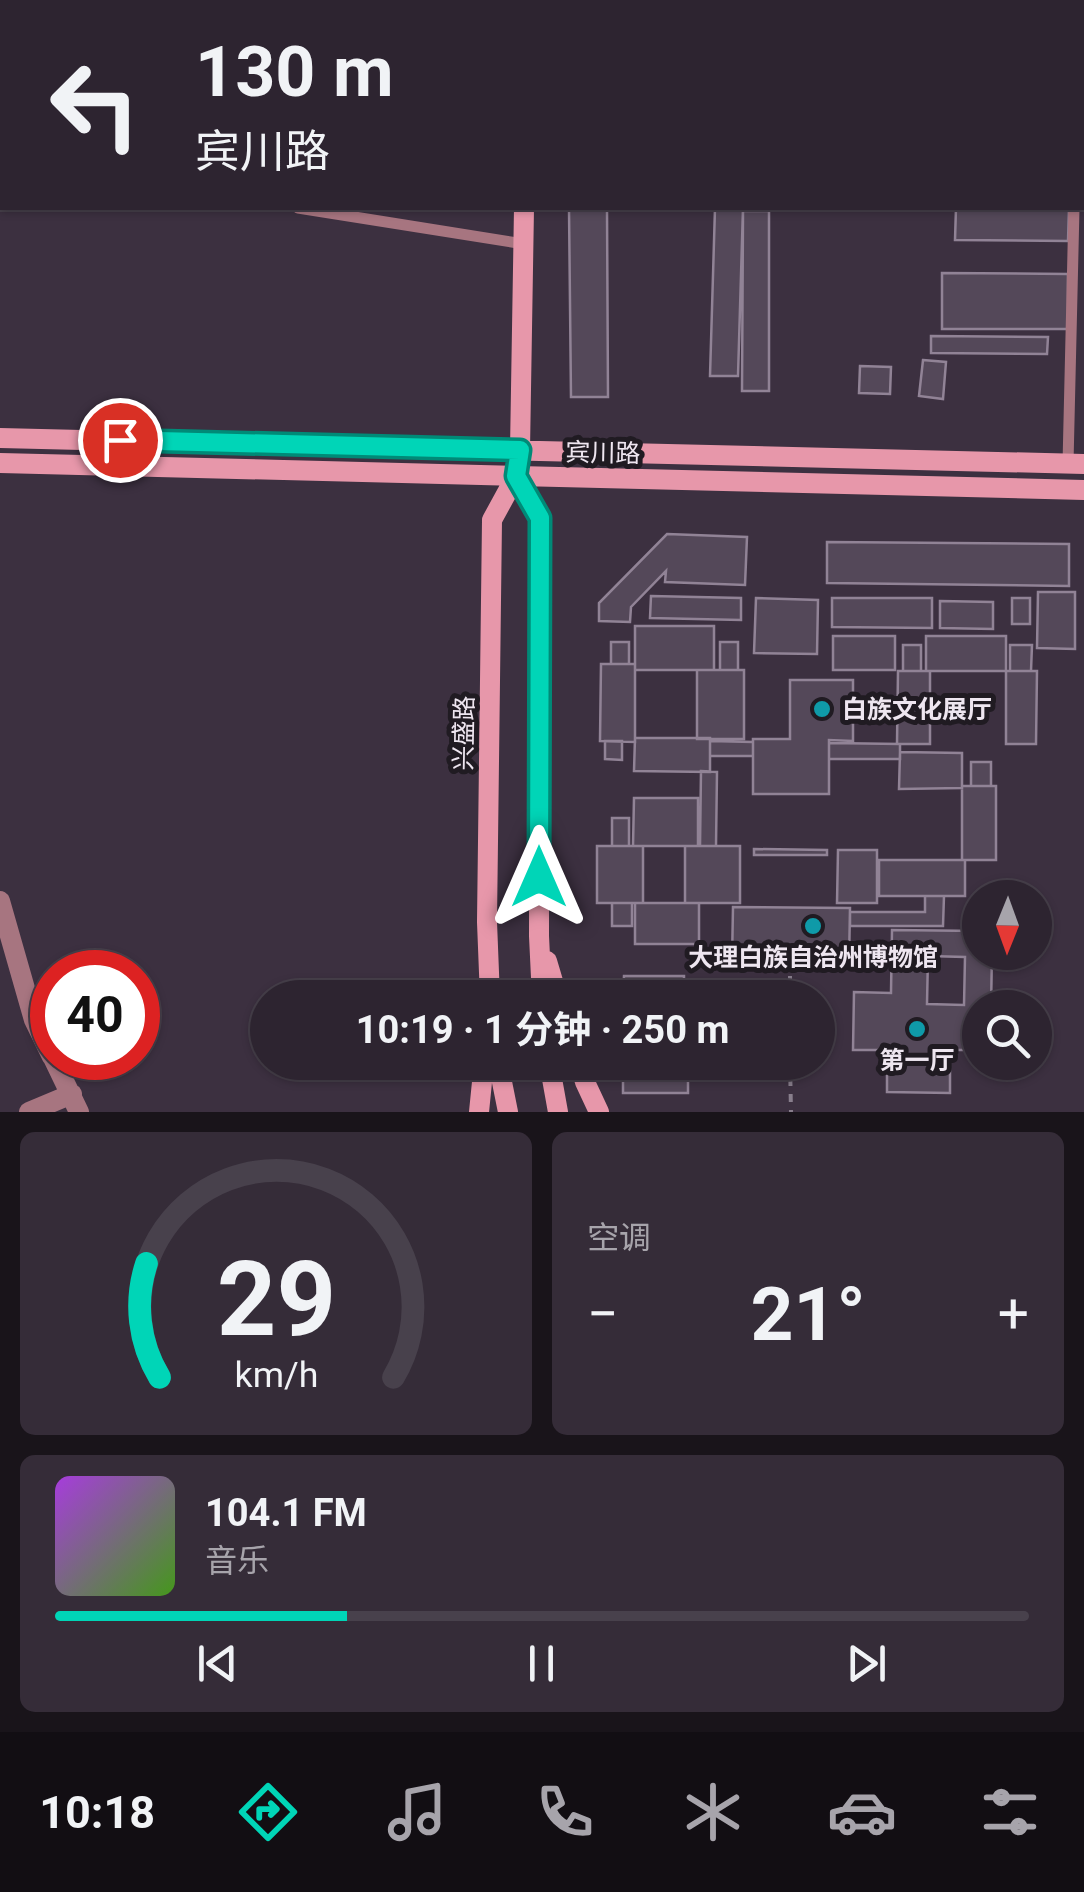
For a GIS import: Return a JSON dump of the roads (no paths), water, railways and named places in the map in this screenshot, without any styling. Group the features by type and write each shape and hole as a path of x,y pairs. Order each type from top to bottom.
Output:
{"main road":[{"name":"兴盛路","path":"489,980 492,520 516,476 520,450 524,210"},
{"name":"宾川路","path":"0,438 1076,464"},
{"name":"宾川路","path":"0,463 1084,490"},
{"path":"516,476 540,518 541,980"},
{"path":"539,936 552,980"},
{"path":"479,1112 482,1080"},
{"path":"502,1080 508,1112"},
{"path":"552,1080 558,1112"},
{"path":"584,1080 600,1112"}],"street":[{"path":"0,901 30,1006"},
{"path":"30,1112 75,1103 64,1080"}],"lane":[{"path":"311,210 524,244"},
{"path":"1074,210 1076,464"}],"place":[{"name":"白族文化展厅","path":"822,709"},
{"name":"大理白族自治州博物馆","path":"813,926"},
{"name":"第一厅","path":"917,1029"}]}
